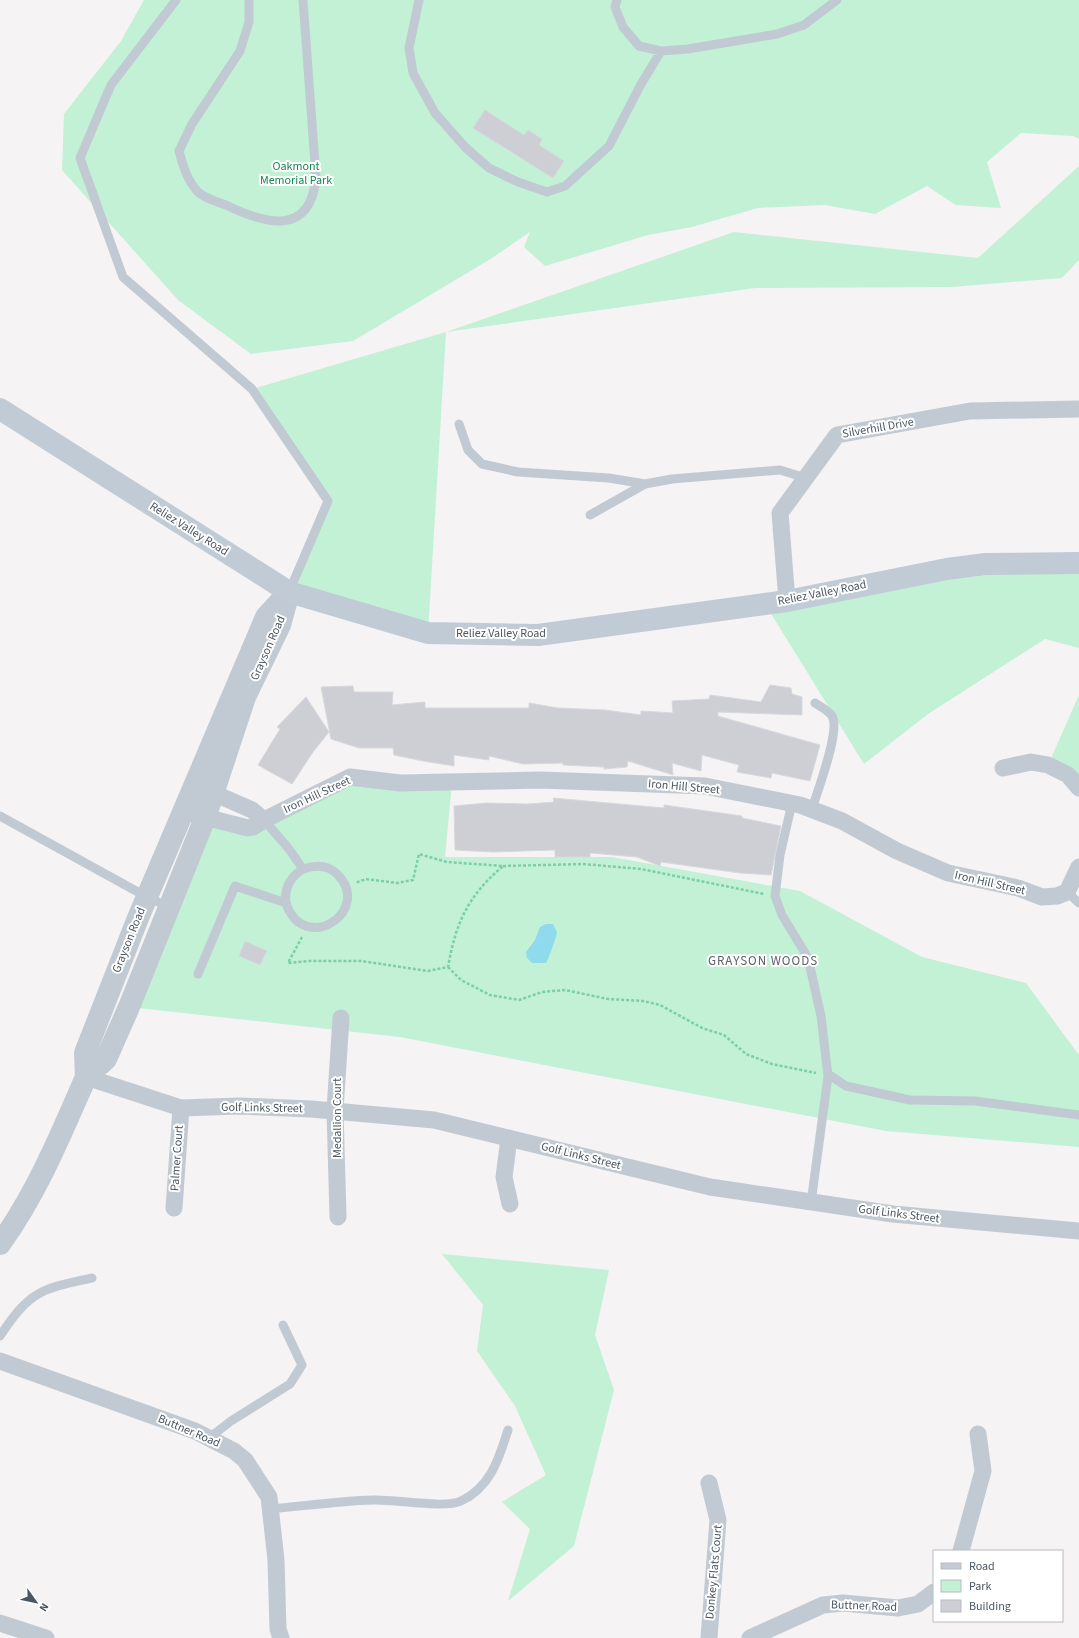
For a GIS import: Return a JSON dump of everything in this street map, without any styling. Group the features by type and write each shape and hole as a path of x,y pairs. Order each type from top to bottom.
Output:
{"main road":[{"name":"Reliez Valley Road","path":"0,409 289,592 428,633 538,635 787,601 946,569 986,564 1079,563"}],"street":[{"name":"Silverhill Drive","path":"787,601 780,513 837,435 970,411 1079,409"},
{"name":"Grayson Road","path":"86,1078 85,1053 147,897 184,811 193,784 266,617 289,592"},
{"name":"Grayson Road","path":"0,1244 14,1225 47,1164 86,1078 106,1059 205,818 245,697 280,625 289,592"},
{"path":"1003,768 1031,762 1048,766 1068,775 1079,788"},
{"name":"Iron Hill Street","path":"184,811 205,818 248,828 253,827 350,777 400,783 540,780 706,786 792,803 812,809 842,821 897,851 948,873 1018,888 1042,897 1073,897 1079,867"},
{"path":"193,784 252,810 264,820"},
{"name":"Medallion Court","path":"338,1217 335,1110 341,1018"},
{"name":"Golf Links Street","path":"86,1078 181,1108 239,1106 335,1110 434,1120 710,1187 893,1214 1079,1231"},
{"name":"Palmer Court","path":"174,1208 181,1108"},
{"path":"509,1138 504,1177 510,1204"},
{"name":"Buttner Road","path":"0,1361 195,1431 234,1450 245,1460 269,1497 276,1560 278,1629 281,1638"},
{"path":"961,1550 983,1471 978,1434"},
{"name":"Donkey Flats Court","path":"709,1483 718,1520 709,1638"},
{"name":"Buttner Road","path":"750,1638 823,1605 843,1603 898,1608 918,1604 933,1593"},
{"path":"0,1623 46,1638"}],"lane":[{"path":"176,0 111,85 80,158 123,277 252,389 328,501 289,592"},
{"path":"250,0 249,22 240,52 192,124 179,150 184,169 199,194 231,208 268,221 284,222 295,218 306,209 315,195 316,178 303,0"},
{"path":"419,0 409,48 413,73 435,113 464,147 489,168 518,182 547,192 565,186 609,146 640,86 661,52"},
{"path":"617,0 615,7 623,27 639,46 661,52 688,49 776,34 804,25 837,0"},
{"path":"459,424 468,450 482,464 518,472 609,478 645,484"},
{"path":"590,515 645,484 672,479 780,470 806,478"},
{"path":"812,809 833,739 835,725 832,717 826,710 815,703"},
{"path":"792,803 780,855 775,896 782,915 808,958 821,1016 828,1075 811,1203"},
{"path":"0,816 147,897 169,907"},
{"path":"264,820 289,849 303,869"},
{"path":"319,866 327,867 341,878 346,886 347,902 344,911 338,919 323,927 307,927 299,923 292,916 286,903 288,884 296,873 303,869 319,866"},
{"path":"198,974 234,886 286,903"},
{"path":"828,1075 846,1086 910,1100 975,1101 1079,1115"},
{"path":"0,1336 27,1300 51,1286 92,1278"},
{"path":"209,1438 231,1421 290,1384 302,1365 283,1325"},
{"path":"270,1509 372,1500 437,1504 460,1501 478,1489 496,1466 508,1430"}],"path":[{"path":"346,886 366,879 397,883 413,880 419,854 447,862 503,866 583,864 641,869 775,896"},
{"path":"448,967 453,940 466,909 475,893 503,866"},
{"path":"307,927 288,963 309,961 361,961 428,971 448,967"},
{"path":"448,967 461,980 474,989 490,995 512,999 519,1000 542,992 565,990 608,999 643,1001 660,1005 702,1028 724,1035 746,1054 772,1064 828,1075"}],"green space":[{"name":"Oakmont Memorial Park","path":"144,0 1079,0 1079,139 1073,136 1021,133 987,162 1001,208 956,205 927,186 875,214 825,205 758,208 692,227 648,235 545,266 524,247 530,232 489,260 353,341 251,354 178,300 62,170 64,114 121,41"},
{"path":"1079,166 1079,260 1062,278 952,287 755,288 446,332 734,232 978,258"},
{"path":"446,332 428,633 289,592 328,501 252,389"},
{"path":"1079,563 1079,648 1045,639 928,714 864,764 765,604"},
{"path":"1079,695 1079,788 1048,765"},
{"path":"350,777 452,783 445,857 612,857 800,891 922,957 1026,983 1079,1055 1079,1147 886,1131 400,1037 129,1007 205,819 250,830"},
{"path":"442,1254 609,1270 595,1335 614,1390 574,1546 508,1601 530,1529 502,1502 546,1475 515,1406 477,1351 483,1305"}],"water":[{"path":"546,924 553,924 557,932 552,948 546,963 532,963 527,958 526,952 535,940 540,927"}],"building":[{"path":"485,110 524,135 528,130 542,139 539,145 564,161 553,178 473,128"},
{"path":"770,685 791,688 792,694 802,697 802,715 718,712 718,716 820,745 810,781 772,773 771,778 737,772 739,765 702,755 701,771 672,763 673,775 628,761 627,767 604,769 604,767 563,765 563,763 523,764 489,756 489,760 454,755 454,766 423,761 394,755 393,748 359,748 331,739 321,687 353,686 354,692 393,692 392,705 425,702 425,708 529,708 529,703 558,708 605,710 641,715 641,711 673,713 672,701 709,699 710,695 761,702"},
{"path":"306,697 329,732 313,752 292,784 258,765 280,729 277,727"},
{"path":"553,798 664,808 664,805 742,816 742,818 781,826 771,875 740,873 661,862 660,866 637,857 590,853 590,857 555,857 555,850 493,852 455,850 454,806 486,803 528,804 554,802"},
{"path":"245,941 267,951 260,965 239,956"}],"district":[{"name":"GRAYSON WOODS","path":"763,961"}]}
